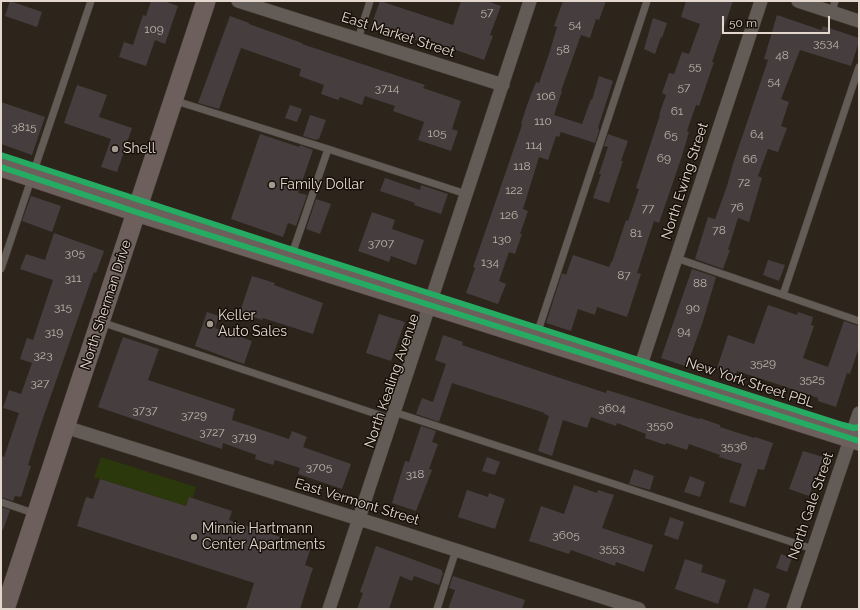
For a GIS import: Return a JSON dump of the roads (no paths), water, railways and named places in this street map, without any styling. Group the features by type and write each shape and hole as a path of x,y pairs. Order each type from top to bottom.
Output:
{"main road":[{"name":"North Sherman Drive","path":"6,609 206,1"},
{"path":"1,167 136,212 855,439"}],"street":[{"name":"East Market Street","path":"238,1 503,85"},
{"name":"North Kealing Avenue","path":"329,609 530,1"},
{"name":"North Ewing Street","path":"639,371 761,1"},
{"path":"798,1 833,7 859,21"},
{"name":"North Gale Street","path":"793,609 813,549 855,439 859,413"},
{"name":"East Vermont Street","path":"65,427 639,609"}],"lane":[{"path":"1,269 91,1"},
{"path":"358,39 370,1"},
{"path":"536,338 647,1"},
{"path":"783,295 859,67"},
{"path":"173,100 466,194"},
{"path":"290,260 328,149"},
{"path":"676,258 859,321"},
{"path":"100,321 392,416 813,549"},
{"path":"1,502 36,514"},
{"path":"437,609 456,550"}],"place":[{"name":"Shell","path":"115,149"},
{"name":"Family Dollar","path":"272,185"},
{"name":"Keller Auto Sales","path":"210,324"},
{"name":"Minnie Hartmann Center Apartments","path":"194,537"}]}
